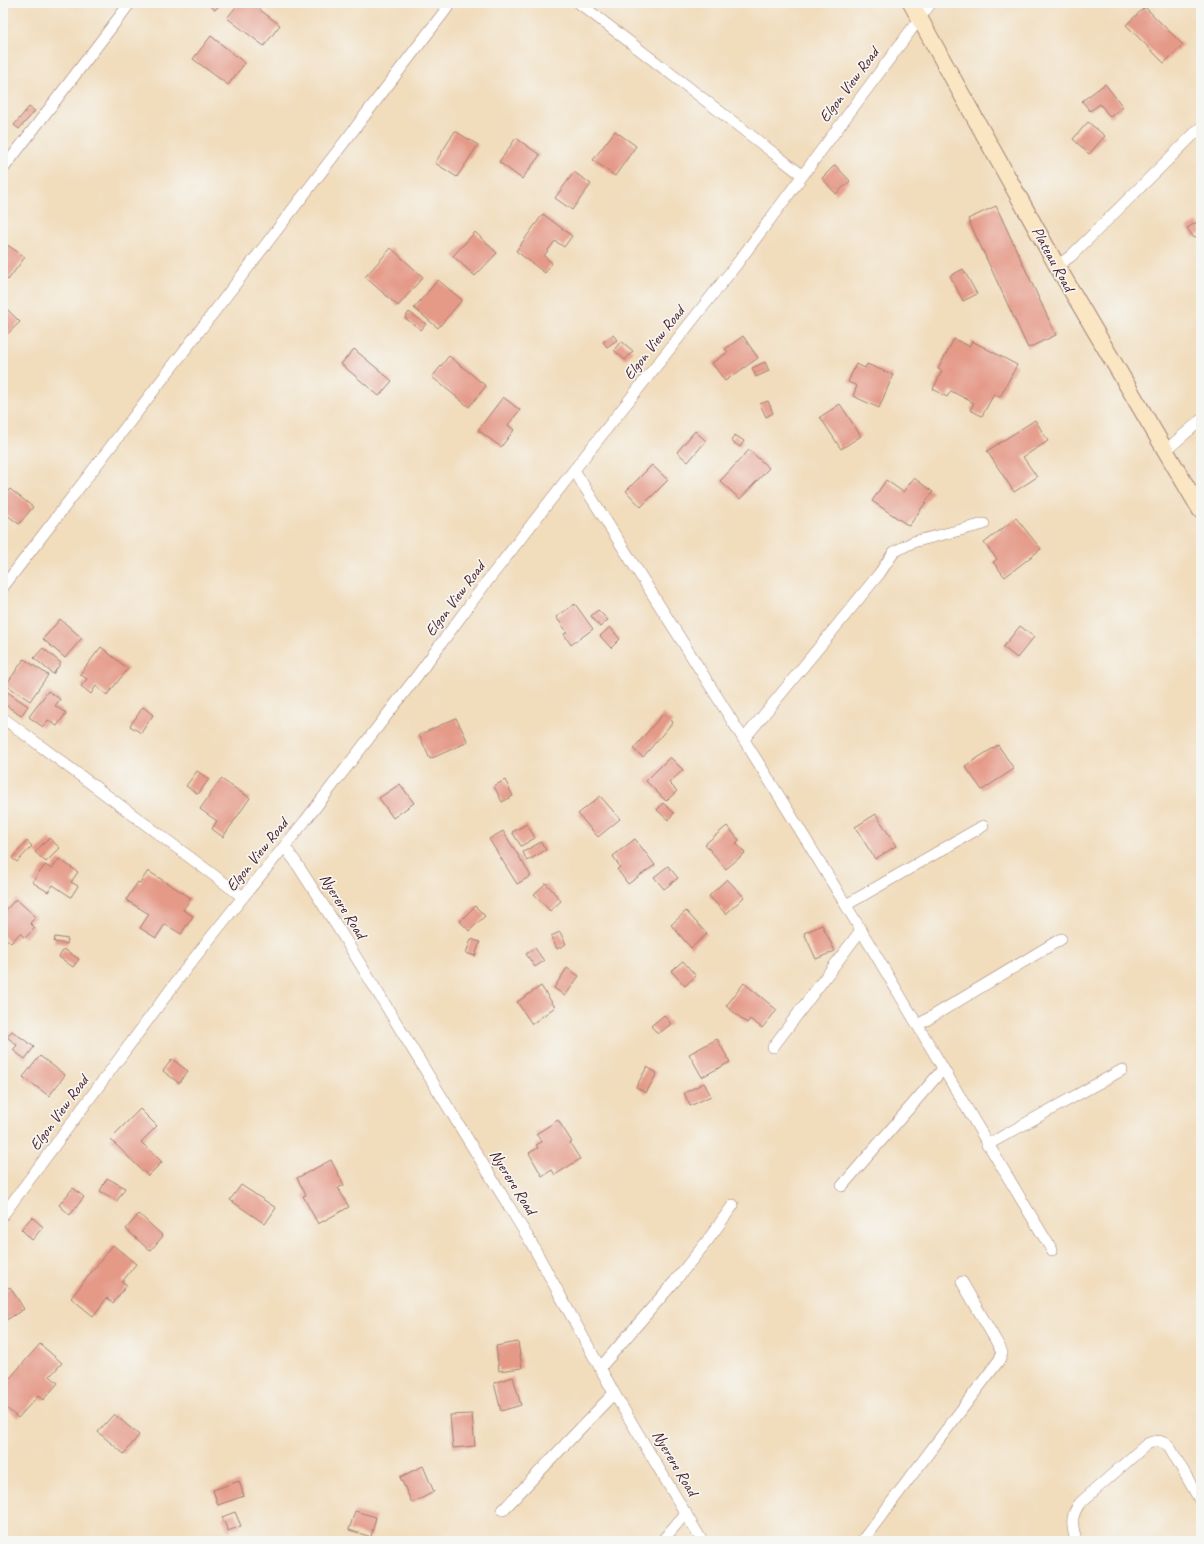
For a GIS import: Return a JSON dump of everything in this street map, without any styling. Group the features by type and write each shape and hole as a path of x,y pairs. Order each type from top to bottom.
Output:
{"street":[{"path":"3,169 130,3"},
{"path":"3,587 451,3"},
{"path":"579,3 802,175"},
{"name":"Plateau Road","path":"911,3 1057,266 1201,511"},
{"name":"Elgon View Road","path":"3,1214 165,998 243,897 285,847 418,676 485,584 736,265 931,3"},
{"path":"1057,266 1071,256 1201,127"},
{"path":"1165,451 1201,420"},
{"path":"574,470 744,739 846,905 1052,1250"},
{"path":"744,739 879,574 894,552 913,542 984,524"},
{"path":"3,718 243,897"},
{"path":"846,905 983,826"},
{"name":"Nyerere Road","path":"285,847 340,931 529,1239 614,1393 702,1541"},
{"path":"773,1048 861,930"},
{"path":"918,1025 1061,940"},
{"path":"842,1186 943,1069"},
{"path":"988,1145 1122,1070"},
{"path":"600,1368 675,1281 708,1240 733,1205"},
{"path":"862,1541 1000,1359 1002,1353 999,1346 962,1282"},
{"path":"503,1510 614,1393"},
{"path":"1076,1541 1072,1523 1075,1509 1147,1444 1154,1440 1169,1446 1201,1502"},
{"path":"662,1541 686,1513"}],"building":[{"path":"207,3 221,3 215,10"},
{"path":"239,3 251,3 280,25 264,46 227,18"},
{"path":"1145,7 1183,45 1164,63 1126,25"},
{"path":"211,36 245,63 228,85 193,59"},
{"path":"1105,84 1123,107 1110,117 1100,104 1090,111 1082,101"},
{"path":"29,107 35,111 19,129 14,125"},
{"path":"1088,122 1105,136 1089,154 1073,139"},
{"path":"455,131 478,145 457,177 435,163"},
{"path":"615,131 636,146 615,176 593,160"},
{"path":"516,138 540,155 522,179 499,162"},
{"path":"835,165 850,181 836,194 822,178"},
{"path":"574,172 591,184 572,210 555,198"},
{"path":"996,206 1056,335 1028,348 968,219"},
{"path":"543,214 572,236 564,247 555,241 544,256 552,263 545,273 516,251"},
{"path":"1197,222 1201,228 1201,233 1194,238 1187,228"},
{"path":"475,232 497,253 475,276 453,256"},
{"path":"3,242 25,257 8,280 3,276"},
{"path":"391,248 423,277 398,306 365,277"},
{"path":"963,269 977,294 963,301 950,276"},
{"path":"438,280 462,300 438,328 414,308"},
{"path":"3,305 20,322 3,338"},
{"path":"409,312 426,324 421,330 405,318"},
{"path":"613,335 617,340 607,347 603,342"},
{"path":"743,336 758,358 725,381 712,363 728,352 725,349"},
{"path":"954,339 969,346 972,341 1017,365 1000,397 994,394 982,416 970,410 974,403 951,391 947,397 933,389 942,371 938,369"},
{"path":"621,341 633,351 625,360 614,350"},
{"path":"354,349 392,381 379,396 341,364"},
{"path":"449,356 486,386 469,407 432,377"},
{"path":"765,362 769,371 756,377 752,368"},
{"path":"856,364 865,368 867,364 893,375 879,408 853,396 857,386 848,382"},
{"path":"503,397 520,410 508,425 514,430 501,447 478,430"},
{"path":"768,401 773,413 766,417 760,404"},
{"path":"840,404 861,436 841,449 820,417"},
{"path":"1035,420 1048,441 1023,457 1037,477 1014,492 987,451"},
{"path":"695,431 706,441 688,462 677,452"},
{"path":"735,435 744,441 740,447 731,441"},
{"path":"749,450 769,468 740,499 720,481"},
{"path":"652,465 668,480 641,507 626,491"},
{"path":"914,478 933,492 909,526 872,501 886,480 903,492"},
{"path":"10,489 33,507 19,524 3,512 3,497"},
{"path":"1016,518 1041,549 1005,577 993,562 997,559 984,543"},
{"path":"575,604 593,629 571,645 564,634 567,632 556,617"},
{"path":"598,610 608,620 600,627 591,616"},
{"path":"60,619 82,638 65,658 43,639"},
{"path":"1020,626 1034,637 1017,658 1003,647"},
{"path":"610,627 620,639 611,648 600,636"},
{"path":"101,647 128,669 107,695 96,686 91,694 81,686 87,679 80,674"},
{"path":"43,648 61,663 53,674 34,658"},
{"path":"24,659 48,675 30,701 6,685"},
{"path":"3,689 28,706 21,716 3,703"},
{"path":"48,691 60,699 55,706 66,713 57,726 48,720 43,727 29,717"},
{"path":"143,707 153,715 141,733 130,726"},
{"path":"663,714 673,722 643,757 633,749"},
{"path":"456,718 468,742 430,759 419,735"},
{"path":"998,745 1014,769 982,790 965,766"},
{"path":"670,757 683,770 669,783 677,791 666,801 646,781"},
{"path":"197,771 209,779 198,794 186,786"},
{"path":"221,779 250,798 223,837 212,829 217,821 200,809"},
{"path":"505,780 513,796 502,802 494,786"},
{"path":"400,784 414,803 393,818 379,798"},
{"path":"600,796 620,819 598,837 578,814"},
{"path":"663,803 674,813 668,820 657,810"},
{"path":"876,814 896,846 875,859 855,827"},
{"path":"527,824 535,838 521,846 512,832"},
{"path":"727,826 739,840 736,843 745,853 726,869 705,844"},
{"path":"503,831 531,876 517,884 489,839"},
{"path":"49,838 60,848 46,862 35,852"},
{"path":"635,839 655,865 628,884 617,869 620,867 613,856"},
{"path":"27,841 32,846 17,862 12,858"},
{"path":"541,842 546,850 527,861 523,852"},
{"path":"59,859 78,872 71,882 78,886 71,897 53,885 48,892 32,882 45,865 52,869"},
{"path":"668,866 678,878 664,889 654,877"},
{"path":"148,871 191,898 183,910 193,916 181,934 165,924 156,938 140,928 149,914 126,900 138,882 140,883"},
{"path":"727,879 744,897 726,914 709,896"},
{"path":"546,883 561,901 550,911 534,894"},
{"path":"16,899 36,917 30,923 35,928 25,938 20,933 11,943 3,936 3,913"},
{"path":"475,906 485,916 469,931 460,921"},
{"path":"686,911 707,934 691,948 671,925"},
{"path":"822,925 835,951 816,959 804,933"},
{"path":"560,932 566,944 557,949 551,936"},
{"path":"55,937 68,939 67,944 54,942"},
{"path":"471,939 480,942 475,956 466,953"},
{"path":"535,948 544,961 535,967 526,954"},
{"path":"64,949 79,959 73,967 59,957"},
{"path":"683,961 696,976 685,986 671,971"},
{"path":"567,968 579,976 565,996 554,988"},
{"path":"744,983 777,1010 762,1028 750,1019 747,1023 726,1006"},
{"path":"541,986 555,1007 532,1024 517,1002"},
{"path":"664,1015 671,1024 658,1034 651,1026"},
{"path":"12,1031 34,1047 25,1059 13,1050 17,1045 7,1037"},
{"path":"717,1039 730,1062 702,1077 689,1054"},
{"path":"40,1056 65,1075 49,1096 23,1077"},
{"path":"172,1059 188,1071 179,1083 163,1071"},
{"path":"647,1067 657,1073 646,1093 636,1087"},
{"path":"704,1083 711,1096 690,1106 684,1093"},
{"path":"140,1109 157,1126 141,1142 162,1162 148,1176 110,1139"},
{"path":"558,1120 572,1142 570,1143 580,1159 555,1175 552,1170 542,1176 529,1153 538,1148 536,1145 542,1142 536,1134"},
{"path":"331,1160 344,1185 338,1188 349,1207 318,1224 303,1196 306,1195 297,1178"},
{"path":"107,1178 125,1188 117,1201 100,1191"},
{"path":"241,1185 276,1208 265,1224 230,1200"},
{"path":"73,1188 84,1197 70,1215 59,1205"},
{"path":"139,1214 163,1236 150,1251 126,1229"},
{"path":"32,1217 43,1227 32,1240 21,1229"},
{"path":"113,1245 136,1264 122,1282 127,1285 113,1303 107,1298 93,1316 71,1298"},
{"path":"10,1287 24,1309 3,1322 3,1291"},
{"path":"518,1342 522,1368 499,1371 496,1346"},
{"path":"40,1344 62,1363 50,1376 58,1383 43,1400 38,1396 18,1418 3,1405 3,1386"},
{"path":"513,1377 521,1405 501,1411 494,1383"},
{"path":"114,1414 139,1435 124,1454 98,1432"},
{"path":"472,1414 475,1446 453,1448 450,1415"},
{"path":"423,1466 434,1492 412,1503 400,1477"},
{"path":"239,1481 244,1496 218,1505 213,1490"},
{"path":"355,1511 376,1517 371,1537 349,1530"},
{"path":"235,1512 241,1526 228,1531 222,1517"}]}
